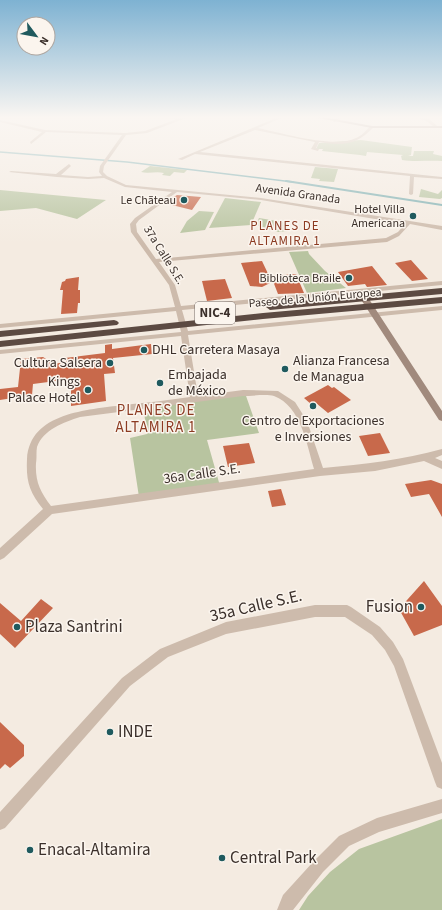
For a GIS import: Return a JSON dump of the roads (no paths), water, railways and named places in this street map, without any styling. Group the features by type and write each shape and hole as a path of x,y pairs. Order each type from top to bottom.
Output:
{"highway":[{"name":"Paseo de la Unión Europea","path":"0,344 182,321 367,302 442,291"},
{"name":"Paseo de la Unión Europea","path":"367,302 442,300"},
{"name":"Paseo de la Unión Europea","path":"0,334 182,321"}],"street":[{"path":"105,177 101,172 108,158"},
{"path":"249,158 442,178"},
{"path":"57,176 69,165"},
{"path":"11,172 88,178 105,177"},
{"path":"411,194 412,175"},
{"name":"Avenida Granada","path":"105,177 125,186 261,199 442,228"},
{"name":"37a Calle S.E.","path":"176,191 172,196 137,219 133,224 134,232 172,285 182,321 194,398"},
{"path":"154,261 387,240 396,237 402,232 409,222"},
{"path":"0,352 182,321 442,283"},
{"path":"367,302 442,418"},
{"path":"0,326 375,314 442,308"},
{"path":"0,555 49,510 38,495 30,476 33,446 43,431 60,419 79,414 194,398 242,393 275,393 292,404 304,423 320,472"},
{"name":"36a Calle S.E.","path":"49,510 320,472 375,467 442,452"},
{"path":"425,457 442,465"},
{"name":"35a Calle S.E.","path":"1,818 126,682 164,653 226,628 331,610 347,611 376,631 389,646 399,663 442,782"},
{"path":"285,910 289,901 318,867 344,841 376,825 442,806"}],"waterway":[{"path":"82,158 127,162 291,182"},
{"path":"286,181 291,182"},
{"path":"291,182 442,205"}],"place":[{"name":"Le Chãteau","path":"184,200"},
{"name":"Hotel Villa Americana","path":"413,216"},
{"name":"Biblioteca Braile","path":"349,278"},
{"name":"DHL Carretera Masaya","path":"144,350"},
{"name":"Cultura Salsera","path":"110,363"},
{"name":"Alianza Francesa de Managua","path":"285,369"},
{"name":"Embajada de México","path":"160,383"},
{"name":"Kings Palace Hotel","path":"88,390"},
{"name":"Centro de Exportaciones e Inversiones","path":"313,406"},
{"name":"Fusion","path":"421,607"},
{"name":"Plaza Santrini","path":"17,627"},
{"name":"INDE","path":"110,732"},
{"name":"Enacal-Altamira","path":"30,850"},
{"name":"Central Park","path":"222,858"}],"district":[{"name":"PLANES DE ALTAMIRA 1","path":"285,234"},
{"name":"PLANES DE ALTAMIRA 1","path":"156,418"}]}
